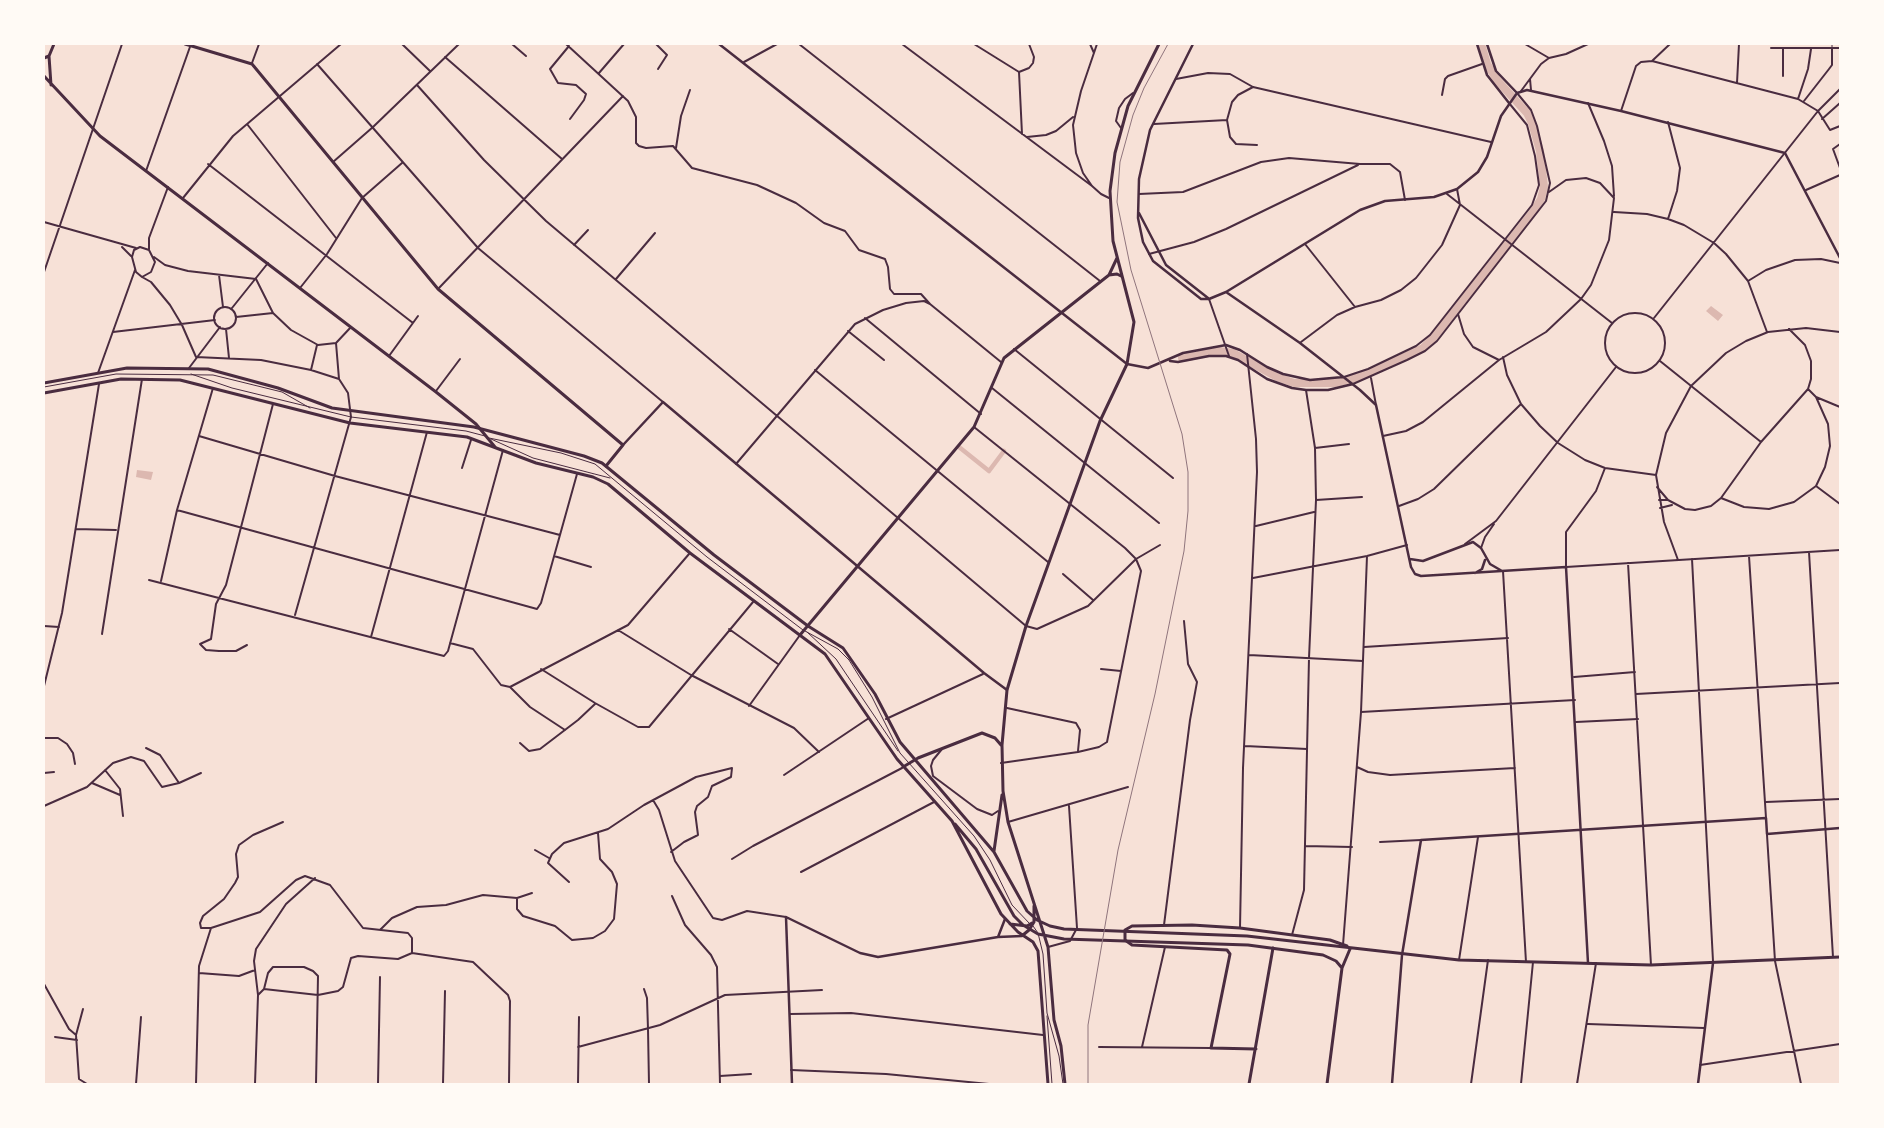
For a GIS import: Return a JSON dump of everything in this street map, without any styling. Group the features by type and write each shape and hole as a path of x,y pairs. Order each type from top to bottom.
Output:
{"main road":[{"path":"52,86 49,56 54,44"},
{"path":"185,44 252,64 438,289 623,445 606,466"},
{"path":"1064,1084 1061,1046 1054,1020 1048,947 1040,917 1034,905 1008,822 1003,791 1001,763 1007,690 1026,626 1084,463 1100,421 1127,364 1134,322 1111,230 1109,198 1112,168 1121,128 1133,93 1159,44"},
{"path":"44,58 49,56"},
{"path":"44,76 46,81 92,129 436,392 482,429 496,447"},
{"path":"1109,275 1118,257"},
{"path":"800,635 974,427 1001,362 1014,349 1100,281 1109,275 1117,274 1122,276"},
{"path":"44,385 98,372 126,368 189,368 225,373 278,388 351,415 458,424 584,456 606,466 714,556 808,626 847,652 875,694 886,719 914,760 994,852 1016,895 1027,911 1037,920 1057,928 1212,934 1459,960 1651,965 1840,957"},
{"path":"44,393 100,382 142,378 180,380 350,423 472,438 536,463 600,480 615,489 690,552 800,635 832,662 903,767 976,849 1006,906 1018,922 1027,928 1038,934 1056,938 1212,943 1273,948 1323,955 1336,961 1342,968"},
{"path":"903,767 914,760 982,733 995,738 1002,746"},
{"path":"994,852 1003,791"},
{"path":"952,821 1005,919 1022,936 1033,942 1038,951 1043,1035 1050,1084"},
{"path":"1022,936 1032,924 1034,905"},
{"path":"1009,924 1032,924"},
{"path":"1256,1048 1211,1048 1230,954 1227,950 1132,945 1125,940 1124,936 1129,926 1164,925 1240,928 1330,940 1352,949"},
{"path":"1249,1084 1273,948"},
{"path":"1327,1084 1342,968 1352,949"}],"street":[{"path":"44,272 122,44"},
{"path":"252,64 259,44"},
{"path":"183,198 208,164 246,124 280,98 340,44"},
{"path":"402,44 430,71"},
{"path":"333,162 459,44"},
{"path":"512,44 526,56"},
{"path":"566,44 623,96 633,109 636,117 636,143 638,146 646,148 669,145 676,148 684,161 692,168 702,173 757,185 796,203 824,223 845,231 859,250 885,259 888,267 890,289 894,294 921,294 930,304 1001,362"},
{"path":"599,73 624,44"},
{"path":"656,44 668,55 658,69"},
{"path":"719,44 1127,364 1148,368 1183,353 1226,347 1247,354 1283,374 1310,380 1345,378 1368,369 1422,341 1437,327 1532,205 1539,185 1536,156 1527,125 1482,64 1477,44"},
{"path":"744,62 777,44"},
{"path":"799,44 1100,281"},
{"path":"902,44 1101,194 1109,198"},
{"path":"974,44 1018,72"},
{"path":"1018,72 1029,68 1033,63 1034,57 1029,44"},
{"path":"1090,44 1094,52"},
{"path":"1092,186 1083,173 1076,153 1073,116 1097,44"},
{"path":"1193,44 1152,124 1142,160 1138,212 1142,242 1161,269 1198,298 1209,299 1226,292 1367,206 1385,201 1447,194 1457,189 1478,172 1493,143 1501,116 1510,102 1530,79 1549,58 1566,54 1588,44"},
{"path":"1487,44 1496,70 1534,116 1548,171 1549,192"},
{"path":"1524,44 1549,58"},
{"path":"1652,62 1670,44"},
{"path":"1737,83 1739,44"},
{"path":"1798,98 1808,69 1813,44"},
{"path":"146,171 191,45"},
{"path":"1804,101 1832,65 1832,45"},
{"path":"1771,48 1812,48 1832,45 1840,48"},
{"path":"569,46 550,69 558,83 576,85 586,94 584,100 570,119"},
{"path":"1783,49 1783,76"},
{"path":"445,57 562,159"},
{"path":"1622,111 1634,71 1641,62 1652,62 1798,98 1818,110 1827,127 1832,131 1840,126"},
{"path":"317,64 478,248 858,568 1007,690"},
{"path":"1442,96 1445,79 1448,76 1482,64"},
{"path":"1018,72 1022,134"},
{"path":"1174,80 1222,73 1237,77 1253,87 1493,143"},
{"path":"1530,79 1531,90"},
{"path":"417,85 484,160 524,200 777,417 1026,626 1037,628 1081,610 1094,601 1136,559 1160,545"},
{"path":"1253,87 1238,95 1232,102 1227,120 1230,137 1236,144 1257,145"},
{"path":"1654,318 1818,110 1840,89"},
{"path":"676,148 681,116 690,90"},
{"path":"1521,91 1531,90 1588,103 1785,153 1840,258"},
{"path":"1121,128 1116,121 1119,108 1125,99 1133,93"},
{"path":"438,289 623,96"},
{"path":"1383,436 1406,431 1423,422 1503,357 1546,332 1581,299 1601,264 1609,240 1614,212 1612,166 1588,103"},
{"path":"1822,119 1840,103"},
{"path":"1026,137 1046,135 1056,131 1073,116"},
{"path":"1152,124 1227,120"},
{"path":"1668,122 1680,168 1677,191 1668,219"},
{"path":"246,124 336,238"},
{"path":"1840,144 1834,148 1840,168"},
{"path":"1138,194 1183,192 1276,159 1360,164 1384,162 1396,167 1402,179 1405,200"},
{"path":"300,288 327,254 362,198 402,162"},
{"path":"208,164 327,254 413,323"},
{"path":"1149,254 1194,242 1226,229 1360,164"},
{"path":"1806,190 1840,175"},
{"path":"1170,360 1178,362 1229,355 1282,385 1306,390 1328,390 1371,378 1425,351 1437,341 1540,210 1549,192 1566,180 1579,178 1600,183 1614,198"},
{"path":"44,222 120,245 140,247 149,238 168,187"},
{"path":"1300,343 1325,322 1356,307 1381,300 1401,290 1416,278 1442,245 1460,205 1457,189"},
{"path":"1447,194 1612,323"},
{"path":"1138,212 1158,252 1170,269 1209,299 1229,355"},
{"path":"1614,212 1647,214 1668,219 1684,225 1714,244 1726,254 1748,281 1768,332"},
{"path":"574,244 588,230"},
{"path":"616,280 655,233"},
{"path":"149,238 150,251 154,257 165,265 219,275 256,278"},
{"path":"1305,243 1356,307"},
{"path":"98,372 135,270 132,258 120,245"},
{"path":"140,247 150,251"},
{"path":"132,258 136,248"},
{"path":"154,257 154,269"},
{"path":"1748,281 1766,270 1795,260 1822,259 1840,262"},
{"path":"231,308 268,263"},
{"path":"132,281 165,265"},
{"path":"135,270 154,286 182,325 196,357"},
{"path":"151,272 154,286"},
{"path":"219,275 223,307"},
{"path":"256,278 273,313 291,330 318,344 336,343 351,327"},
{"path":"1226,292 1300,343 1352,383 1376,405"},
{"path":"736,464 848,331 865,318 906,302 924,301 930,304"},
{"path":"223,307 231,308 236,318 233,325 226,329 220,327 215,320 216,312 223,307"},
{"path":"1637,312 1654,318 1665,335 1666,345 1660,361 1652,369 1644,373 1634,374 1616,367 1606,351 1604,342 1606,332 1612,323 1627,313 1637,312"},
{"path":"236,318 273,313"},
{"path":"1458,314 1464,334 1474,347 1499,360"},
{"path":"388,356 418,316"},
{"path":"865,318 981,414"},
{"path":"113,332 215,320"},
{"path":"189,368 220,327"},
{"path":"226,329 229,358"},
{"path":"1657,486 1668,500 1684,509 1704,510 1721,498 1761,442 1808,388 1811,379 1811,361 1804,345 1789,329"},
{"path":"1678,560 1660,508 1656,475 1666,433 1691,386 1726,353 1768,332 1789,329 1840,332"},
{"path":"848,331 884,360"},
{"path":"295,616 350,423 351,415 348,393 339,379 336,343"},
{"path":"311,370 318,344"},
{"path":"1014,349 1100,421 1173,478"},
{"path":"1240,928 1245,746 1256,526 1256,439 1250,367 1247,354"},
{"path":"196,357 261,360 311,370 339,379"},
{"path":"1503,357 1507,375 1522,404 1540,426 1558,443 1585,460 1605,468 1656,475"},
{"path":"436,392 460,359"},
{"path":"1660,361 1761,442"},
{"path":"1481,548 1485,537 1496,521 1616,367"},
{"path":"815,370 1048,562"},
{"path":"102,634 142,378"},
{"path":"1371,378 1410,560 1413,571 1421,576 1840,550"},
{"path":"44,710 44,686 59,627 100,382"},
{"path":"990,386 1159,523"},
{"path":"161,581 177,510 213,387"},
{"path":"1721,498 1744,507 1768,509 1794,502 1816,486 1825,467 1830,446 1828,424 1816,397 1808,388"},
{"path":"1292,935 1304,890 1309,658 1316,500 1315,448 1306,390"},
{"path":"1816,397 1840,407"},
{"path":"623,445 663,402"},
{"path":"247,645 226,652 206,650 200,646 202,642 211,638 216,604 226,585 273,404"},
{"path":"1399,506 1434,489 1522,404"},
{"path":"974,427 1124,548 1136,559 1141,571 1109,739 1099,746 1078,752 1001,763"},
{"path":"370,637 427,431"},
{"path":"199,436 335,476 410,494 560,535"},
{"path":"462,468 472,438"},
{"path":"1315,448 1349,444"},
{"path":"149,580 161,581 220,596 444,656 448,653 503,450"},
{"path":"1588,963 1574,677 1566,567 1566,532 1596,491 1605,468"},
{"path":"177,510 534,609 539,608 577,473"},
{"path":"1816,486 1840,504"},
{"path":"1316,500 1362,497"},
{"path":"1659,500 1668,500"},
{"path":"1660,508 1674,505"},
{"path":"1256,526 1315,512"},
{"path":"1410,560 1430,559 1465,544 1496,521"},
{"path":"76,529 117,530"},
{"path":"1465,544 1476,543 1493,567 1503,571"},
{"path":"1253,578 1367,556 1407,545"},
{"path":"450,643 473,649 498,683 503,687 510,687 618,630 636,617 690,552"},
{"path":"1809,552 1832,957"},
{"path":"554,556 591,568"},
{"path":"1343,945 1361,712 1367,556"},
{"path":"1749,556 1759,687 1775,960 1801,1084"},
{"path":"1474,574 1484,566 1485,558"},
{"path":"1692,559 1713,963 1698,1084"},
{"path":"1628,563 1651,965"},
{"path":"1503,571 1510,704 1520,834 1526,962"},
{"path":"1063,574 1094,601"},
{"path":"541,669 595,703 638,726 646,728 655,722 691,675 754,601"},
{"path":"1164,925 1190,720 1197,682 1188,664 1184,621"},
{"path":"44,626 59,627"},
{"path":"730,629 779,665"},
{"path":"618,630 691,675 794,728 819,752"},
{"path":"749,706 800,635"},
{"path":"1364,647 1508,638"},
{"path":"1249,655 1363,661"},
{"path":"1101,669 1121,671"},
{"path":"1574,677 1635,672"},
{"path":"886,719 984,673"},
{"path":"1636,694 1840,683"},
{"path":"510,687 541,715 566,730"},
{"path":"1361,712 1575,700"},
{"path":"520,743 529,751 536,751 566,730 595,703"},
{"path":"1007,708 1076,723 1080,730 1078,752"},
{"path":"784,775 869,718"},
{"path":"1576,722 1638,719"},
{"path":"44,738 58,738 67,744 74,753 75,764"},
{"path":"1245,746 1307,749"},
{"path":"146,748 160,755 179,783"},
{"path":"944,748 932,760 930,766 933,776 983,812 992,814 1000,809"},
{"path":"44,806 92,784 105,770 121,759 138,757 148,766 154,779 162,787 179,783 201,772"},
{"path":"732,859 903,767"},
{"path":"549,858 564,843 598,833 696,777 727,768 733,770 731,777 712,786 708,797 695,809 698,835 693,840 684,842 671,852"},
{"path":"1357,768 1368,772 1390,775 1515,768"},
{"path":"105,770 117,783 121,795 123,816"},
{"path":"44,781 44,773 54,772"},
{"path":"92,784 121,795"},
{"path":"1008,822 1069,806 1128,787"},
{"path":"1766,802 1840,799"},
{"path":"653,800 659,810 671,852 679,868 713,918 722,920 747,911 786,917 860,953 878,957 998,937 1022,936"},
{"path":"802,872 935,801"},
{"path":"1048,947 1070,941 1077,928 1069,806"},
{"path":"1380,842 1766,818"},
{"path":"283,822 253,835 239,845 236,854 238,877 224,899 203,916 200,923 204,929 260,912 300,878 315,878 335,889 363,928 408,933 412,938 412,953"},
{"path":"1767,834 1840,828"},
{"path":"518,898 517,909 523,916 555,926 572,940 593,938 605,931 614,919 617,884 612,872 600,858 598,833"},
{"path":"1459,960 1478,837"},
{"path":"1392,1084 1402,955 1421,840"},
{"path":"1305,846 1352,847"},
{"path":"535,850 549,858"},
{"path":"549,858 550,866 569,882"},
{"path":"255,1084 258,995 255,955 261,939 286,904 315,878"},
{"path":"380,930 392,918 417,908 433,907 483,895 518,898 532,893"},
{"path":"672,896 684,925 715,962 718,997 720,1084"},
{"path":"786,917 792,1084"},
{"path":"998,937 1005,919"},
{"path":"196,1084 200,959 211,928"},
{"path":"1142,1047 1165,947"},
{"path":"264,989 318,995 341,990 348,960 354,957 398,959 412,953 473,962 508,995 509,1084"},
{"path":"1472,1084 1488,960"},
{"path":"1521,1084 1533,962"},
{"path":"1596,963 1588,1024 1577,1084 1600,1084"},
{"path":"258,995 264,989 268,973 273,966 304,967 313,971 318,976 316,1084"},
{"path":"199,973 239,976 255,970"},
{"path":"378,1084 380,977"},
{"path":"44,984 69,1029 76,1035"},
{"path":"644,989 647,998 648,1084"},
{"path":"578,1047 648,1029 718,997 732,994 822,990"},
{"path":"443,1084 444,991"},
{"path":"83,1009 76,1035 81,1082 87,1084"},
{"path":"790,1014 851,1013 1043,1035"},
{"path":"136,1084 140,1017"},
{"path":"578,1084 579,1017"},
{"path":"1588,1024 1704,1028"},
{"path":"55,1037 77,1040"},
{"path":"1700,1065 1840,1044"},
{"path":"1099,1047 1211,1048"},
{"path":"791,1070 886,1074 989,1084"},
{"path":"720,1076 751,1074"}],"lane":[{"path":"44,385 116,374 213,374 250,382 290,396 311,409"},
{"path":"191,374 232,388 311,409 466,431 488,438 585,460 605,470 612,479 707,557 804,630 836,659 908,764 947,803 974,836 986,853 1012,905 1020,916 1032,924 1038,933 1043,954 1050,1084"},
{"path":"488,438 534,458 612,479"},
{"path":"804,630 838,649 849,660 872,697 900,753"},
{"path":"1047,1013 1059,1056 1064,1084"}],"shaded area":[{"path":"1711,306 1723,315 1718,321 1706,311"},
{"path":"137,470 153,472 151,480 136,477"}],"waterway":[{"path":"1182,358 1219,351 1233,353 1277,377 1294,383 1335,383 1360,377 1402,358 1423,348 1434,337 1533,212 1541,199 1544,187 1540,151 1532,123 1527,113 1497,80 1487,64 1481,44"},
{"path":"959,447 989,471 1004,451"}],"railway":[{"path":"1088,1084 1088,1025 1118,850 1155,694 1184,551 1188,511 1188,472 1182,434 1131,270 1117,202 1120,162 1133,115 1144,88 1168,44"}]}
